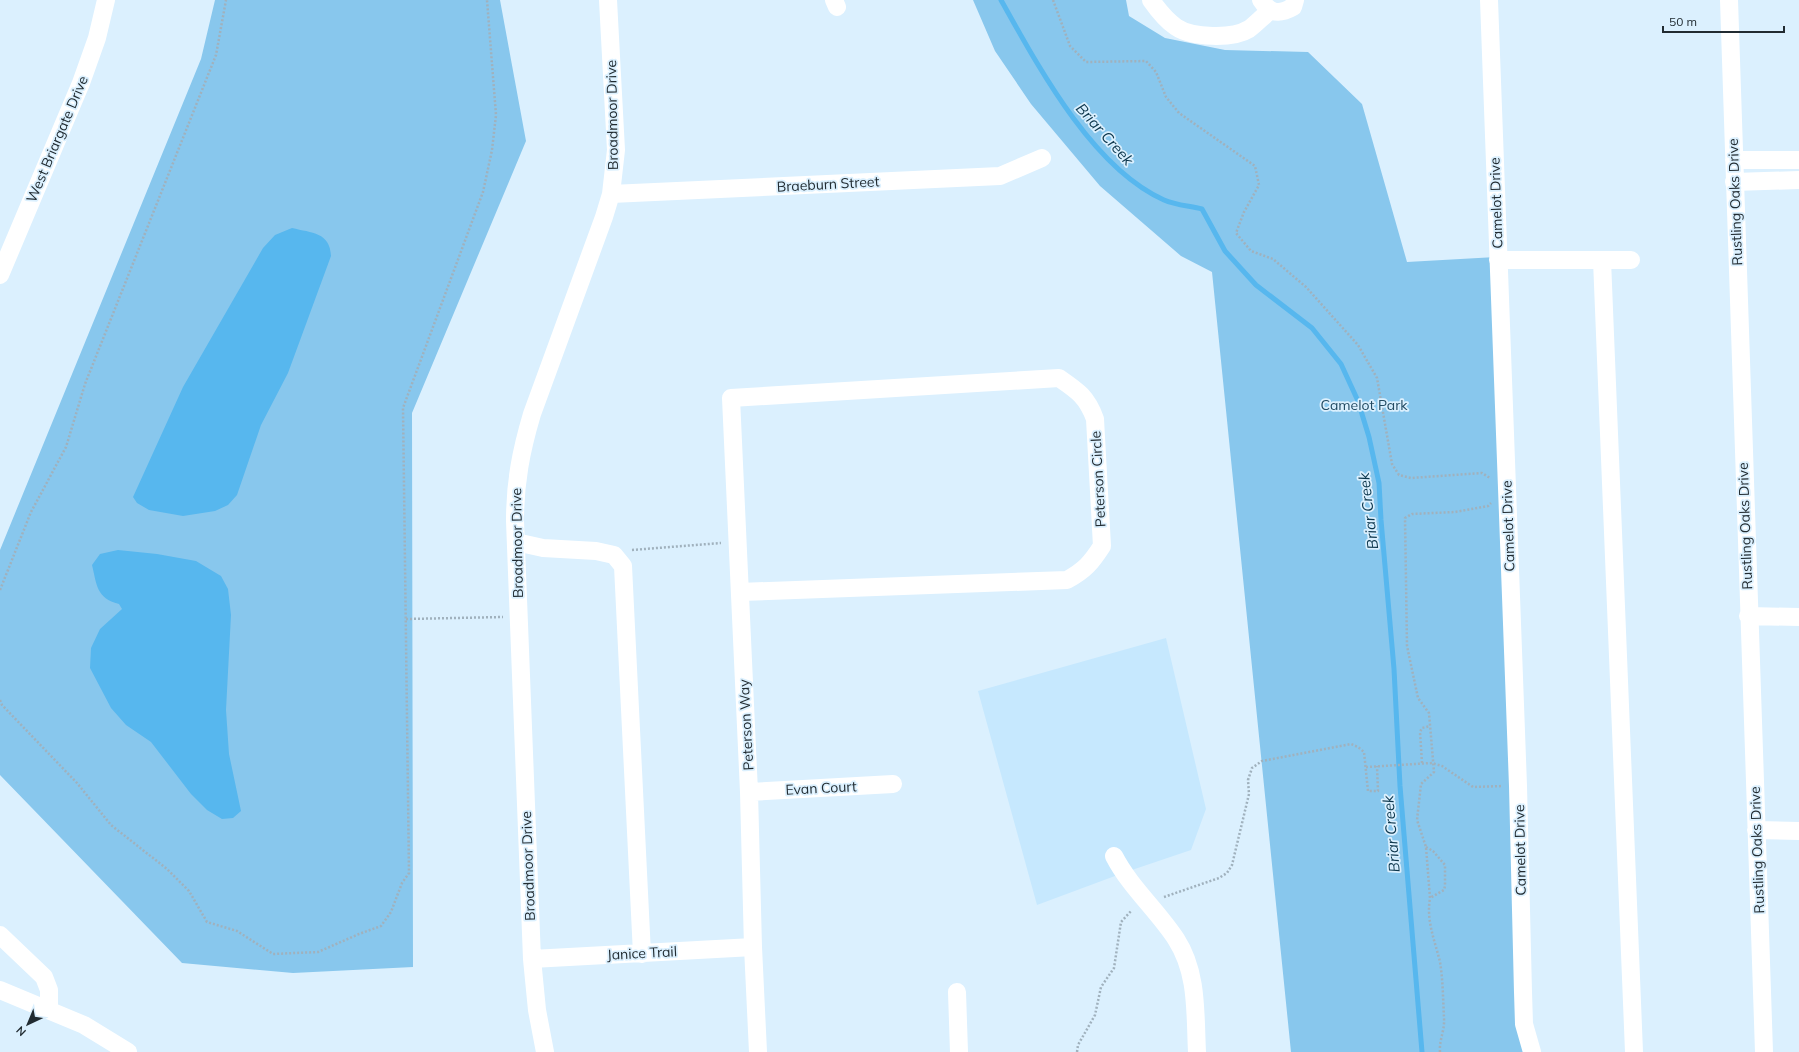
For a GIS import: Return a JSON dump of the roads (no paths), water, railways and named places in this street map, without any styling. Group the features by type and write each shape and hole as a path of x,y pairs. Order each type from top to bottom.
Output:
{"street":[{"name":"West Briargate Drive","path":"0,275 81,83 97,38 106,0"},
{"name":"Broadmoor Drive","path":"545,1052 537,1010 532,959 516,542 516,483 524,438 611,194 616,150 608,0"},
{"path":"1151,0 1159,13 1177,28 1192,34 1225,36 1248,30 1266,5 1283,13 1293,7 1295,0"},
{"name":"Camelot Drive","path":"1489,0 1518,786 1524,1024 1532,1052"},
{"name":"Rustling Oaks Drive","path":"1729,0 1748,616 1764,1052"},
{"name":"Braeburn Street","path":"611,194 1000,176 1042,158"},
{"path":"1734,160 1799,160"},
{"path":"1734,182 1799,180"},
{"path":"1498,260 1631,260"},
{"path":"1602,260 1634,1052"},
{"name":"Peterson Circle","path":"731,398 1059,378 1077,390 1089,402 1095,419 1102,546 1091,564 1067,580 740,592"},
{"name":"Peterson Way","path":"731,398 749,792 753,947 758,1052"},
{"path":"516,542 543,548 596,551 614,555 623,566 642,954"},
{"path":"1748,616 1799,617"},
{"name":"Evan Court","path":"749,792 894,784"},
{"path":"1756,830 1799,832"},
{"path":"1114,856 1123,873 1148,902 1176,940 1187,963 1194,984 1197,1052"},
{"path":"0,935 44,977 49,990 49,1009"},
{"name":"Janice Trail","path":"532,959 753,947"},
{"path":"0,990 49,1009 84,1025 128,1052"},
{"path":"957,992 959,1052"}],"waterway":[{"name":"Briar Creek","path":"1001,0 1032,55 1069,113 1113,165 1138,185 1168,202 1202,209 1225,251 1256,285 1312,328 1341,364 1358,401 1369,437 1379,483 1394,669 1400,786 1422,1052"}],"park label":[{"name":"Camelot Park","path":"1364,405"}]}
